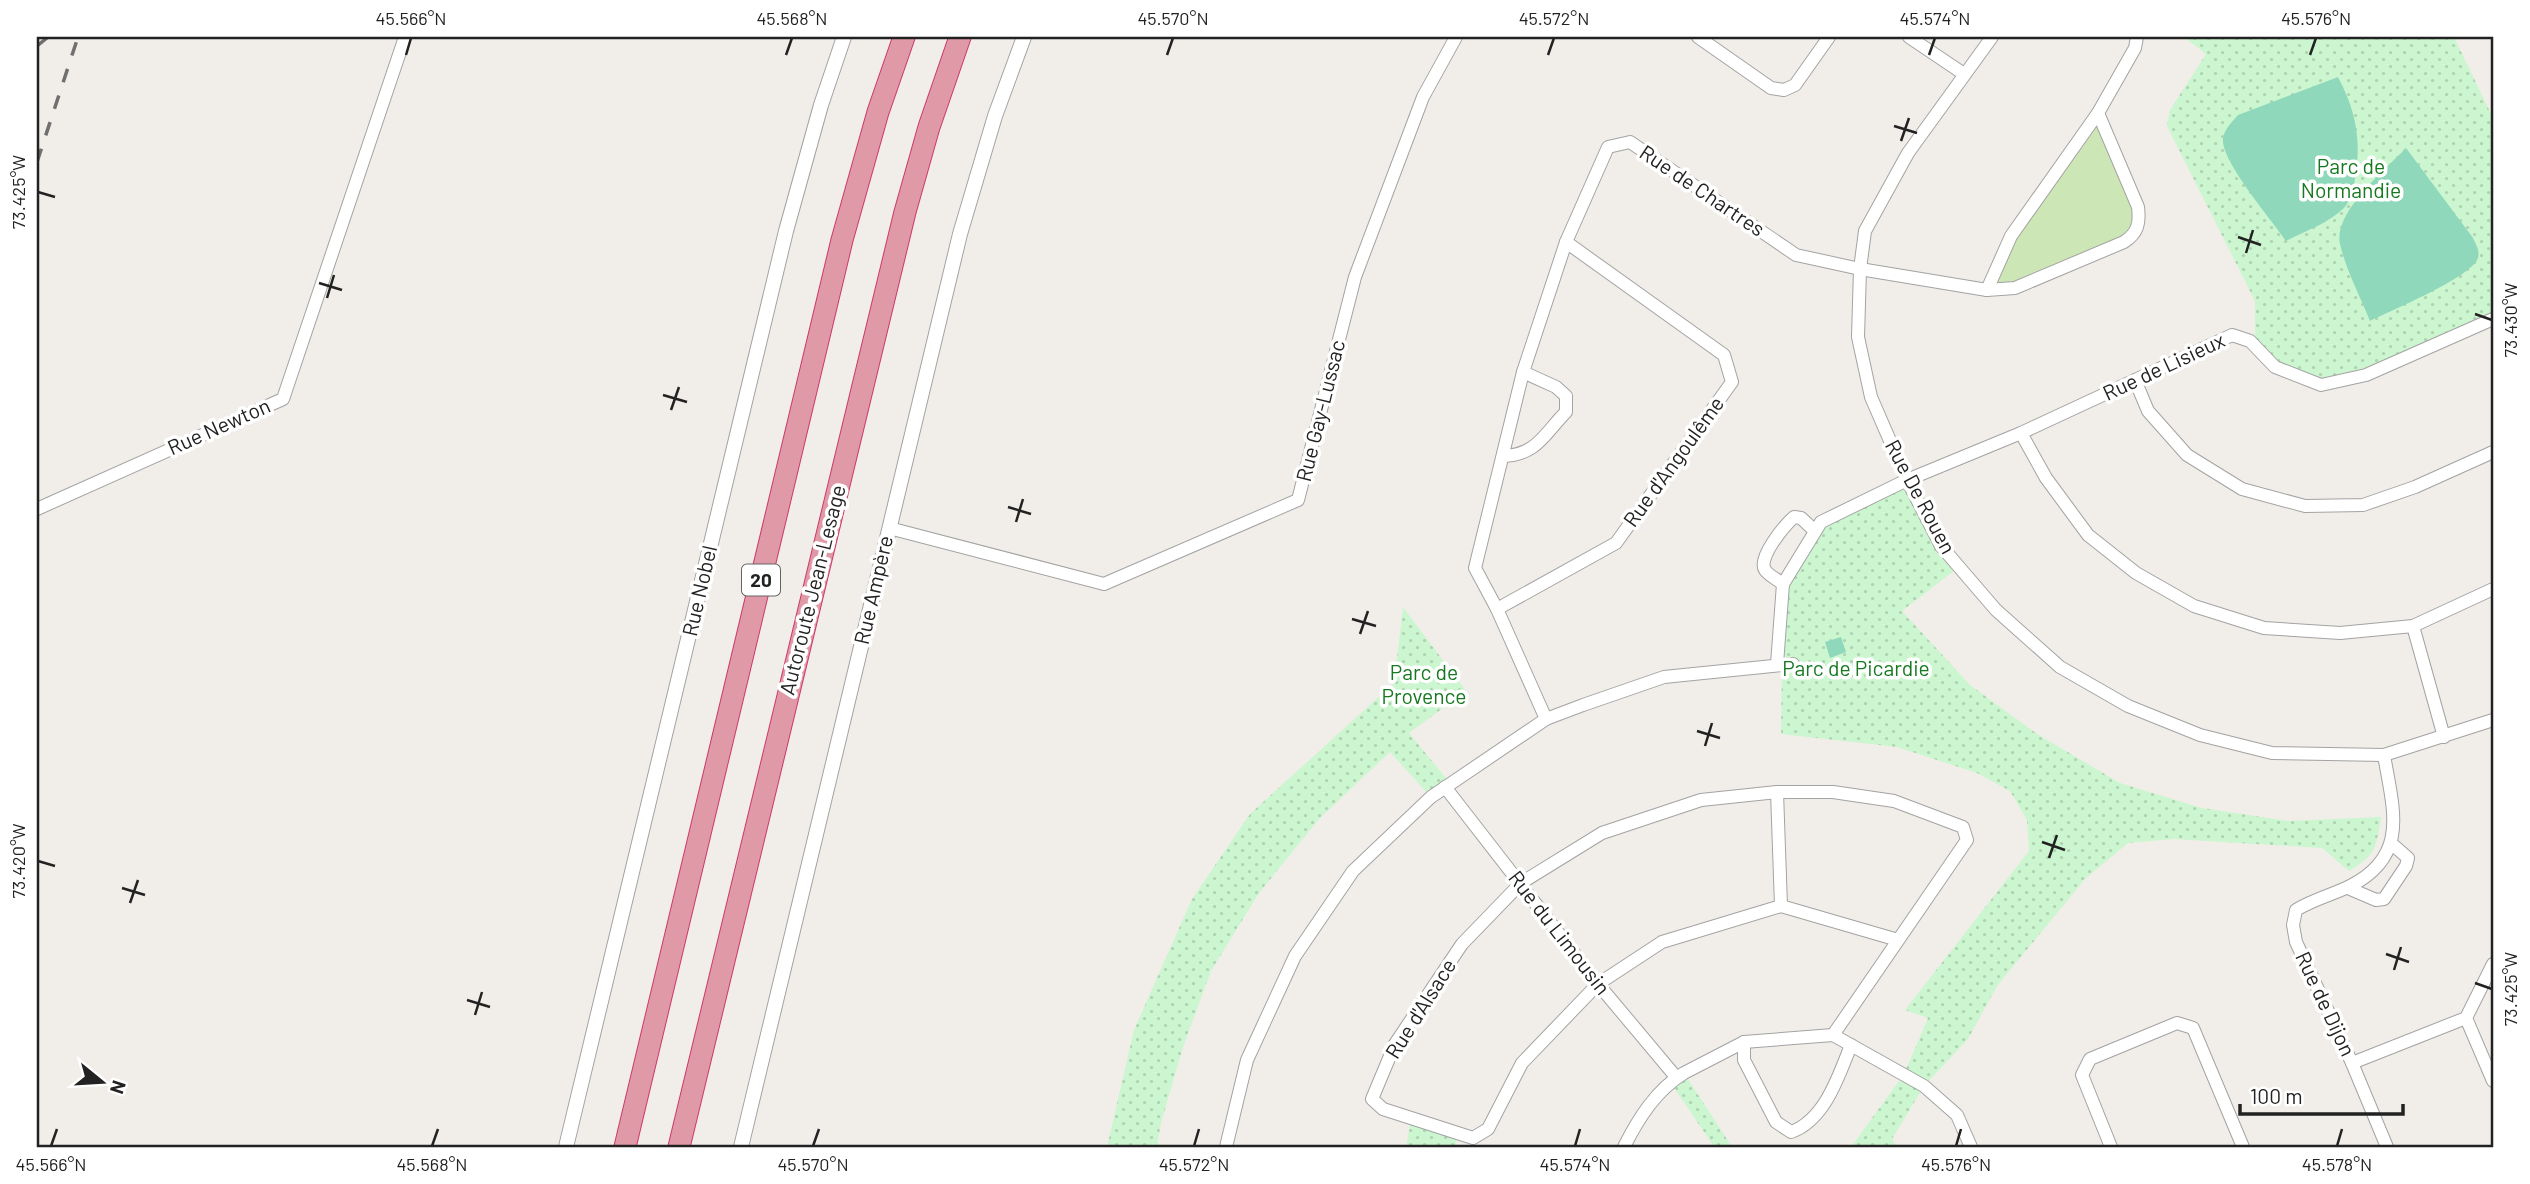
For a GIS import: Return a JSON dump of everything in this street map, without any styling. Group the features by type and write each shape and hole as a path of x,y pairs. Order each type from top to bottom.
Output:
{"highway":[{"name":"20","path":"625,1147 842,240 875,123 904,37"},
{"name":"Autoroute Jean-Lesage","path":"679,1147 902,222 929,127 960,37"}],"street":[{"name":"Rue Newton","path":"37,509 283,399 405,37"},
{"name":"Rue Nobel","path":"566,1147 786,231 818,113 844,37"},
{"name":"Rue Ampère","path":"741,1147 965,213 995,116 1024,37"},
{"name":"Rue Gay-Lussac","path":"889,528 1104,584 1298,500 1355,277 1423,97 1456,37"},
{"path":"1698,37 1771,88 1784,90 1795,85 1829,37"},
{"path":"1909,37 1965,75"},
{"name":"Rue De Rouen","path":"1992,37 1908,153 1865,231 1860,269 1858,337 1871,397 1907,480 1941,546 1996,610 2060,667 2128,706 2200,735 2272,752 2384,755 2493,720"},
{"path":"1987,290 2011,236 2098,113 2135,48 2137,37"},
{"name":"Rue de Chartres","path":"1546,719 1497,609 1475,568 1523,372 1566,242 1608,147 1630,142 1796,255 1860,269 1987,290 2015,288 2132,237 2140,222 2138,207 2098,113"},
{"name":"Rue d'Angoulême","path":"1497,609 1616,543 1732,382 1724,355 1566,242"},
{"name":"Rue de Lisieux","path":"1815,531 1821,522 1907,480 2021,433 2232,335 2250,341 2275,367 2320,386 2366,374 2493,319"},
{"path":"1503,456 1519,455 1535,446 1566,412 1566,396 1556,387 1523,372"},
{"path":"2134,380 2148,411 2187,455 2242,489 2305,506 2363,505 2414,487 2493,452"},
{"path":"2021,433 2046,478 2088,535 2136,573 2194,606 2264,628 2340,633 2413,626 2493,589"},
{"path":"1777,664 1783,584 1815,531 1801,518 1794,517 1784,526 1765,555 1765,571 1783,584"},
{"path":"2413,626 2444,737"},
{"path":"1226,1147 1247,1060 1296,956 1353,871 1444,787 1546,719 1664,677 1793,664"},
{"path":"2348,888 2376,900 2384,900 2406,866 2408,858 2392,844 2394,816 2384,755"},
{"name":"Rue du Limousin","path":"1444,787 1598,984 1676,1077"},
{"path":"1777,792 1781,906"},
{"path":"1521,883 1602,833 1701,800 1777,792 1833,792 1894,801 1963,827 1967,840 1833,1035"},
{"name":"Rue de Dijon","path":"2387,1147 2296,942 2293,925 2297,910 2348,888 2370,875 2392,844"},
{"name":"Rue d'Alsace","path":"1521,883 1462,944 1395,1044 1372,1099 1382,1109 1473,1138 1488,1129 1522,1063 1598,984"},
{"path":"1598,984 1662,942 1781,906 1898,940"},
{"path":"2352,1063 2466,1018 2493,964"},
{"path":"2466,1018 2493,1081"},
{"path":"2111,1147 2082,1075 2090,1059 2177,1023 2193,1028 2243,1147"},
{"path":"1624,1147 1642,1113 1676,1077 1744,1042 1833,1035 1924,1086 1956,1115 1972,1147"},
{"path":"1744,1042 1744,1060 1776,1122 1791,1132 1801,1128 1817,1113 1837,1081 1851,1045"}],"green space":[{"name":"Parc de Normandie","path":"2184,37 2454,37 2493,118 2493,319 2366,375 2321,385 2275,367 2250,341 2255,334 2255,301 2167,126 2170,110 2206,54"},
{"path":"2338,77 2349,100 2357,135 2355,182 2351,196 2344,208 2331,218 2286,241 2238,175 2224,148 2224,134 2238,115"},
{"path":"2098,113 2138,207 2132,237 2015,288 1987,290 2011,236"},
{"path":"2406,148 2473,238 2478,258 2472,266 2446,284 2370,321 2346,263 2340,244 2340,232 2345,218 2363,192"},
{"name":"Parc de Picardie","path":"1907,480 1959,567 1902,611 1970,685 2037,734 2120,783 2202,808 2288,821 2381,817 2373,850 2349,871 2322,848 2174,839 2128,843 2085,879 1997,986 1968,1039 1924,1086 1892,1139 1897,1147 1851,1147 1904,1074 1928,1018 1905,1010 2029,851 2027,820 2010,791 1977,773 1897,747 1781,734 1783,584 1821,522"},
{"name":"Parc de Provence","path":"1403,607 1466,691 1409,733 1450,783 1431,797 1390,752 1319,819 1259,893 1211,971 1183,1047 1161,1123 1157,1147 1107,1147 1134,1030 1192,899 1250,814 1394,683"},
{"path":"1841,637 1846,652 1830,658 1825,642"},
{"path":"1684,1073 1732,1147 1714,1147 1671,1083"},
{"path":"1411,1119 1458,1134 1455,1147 1406,1147"}],"railway":[{"path":"37,46 48,37"},
{"path":"37,162 78,37"}]}
